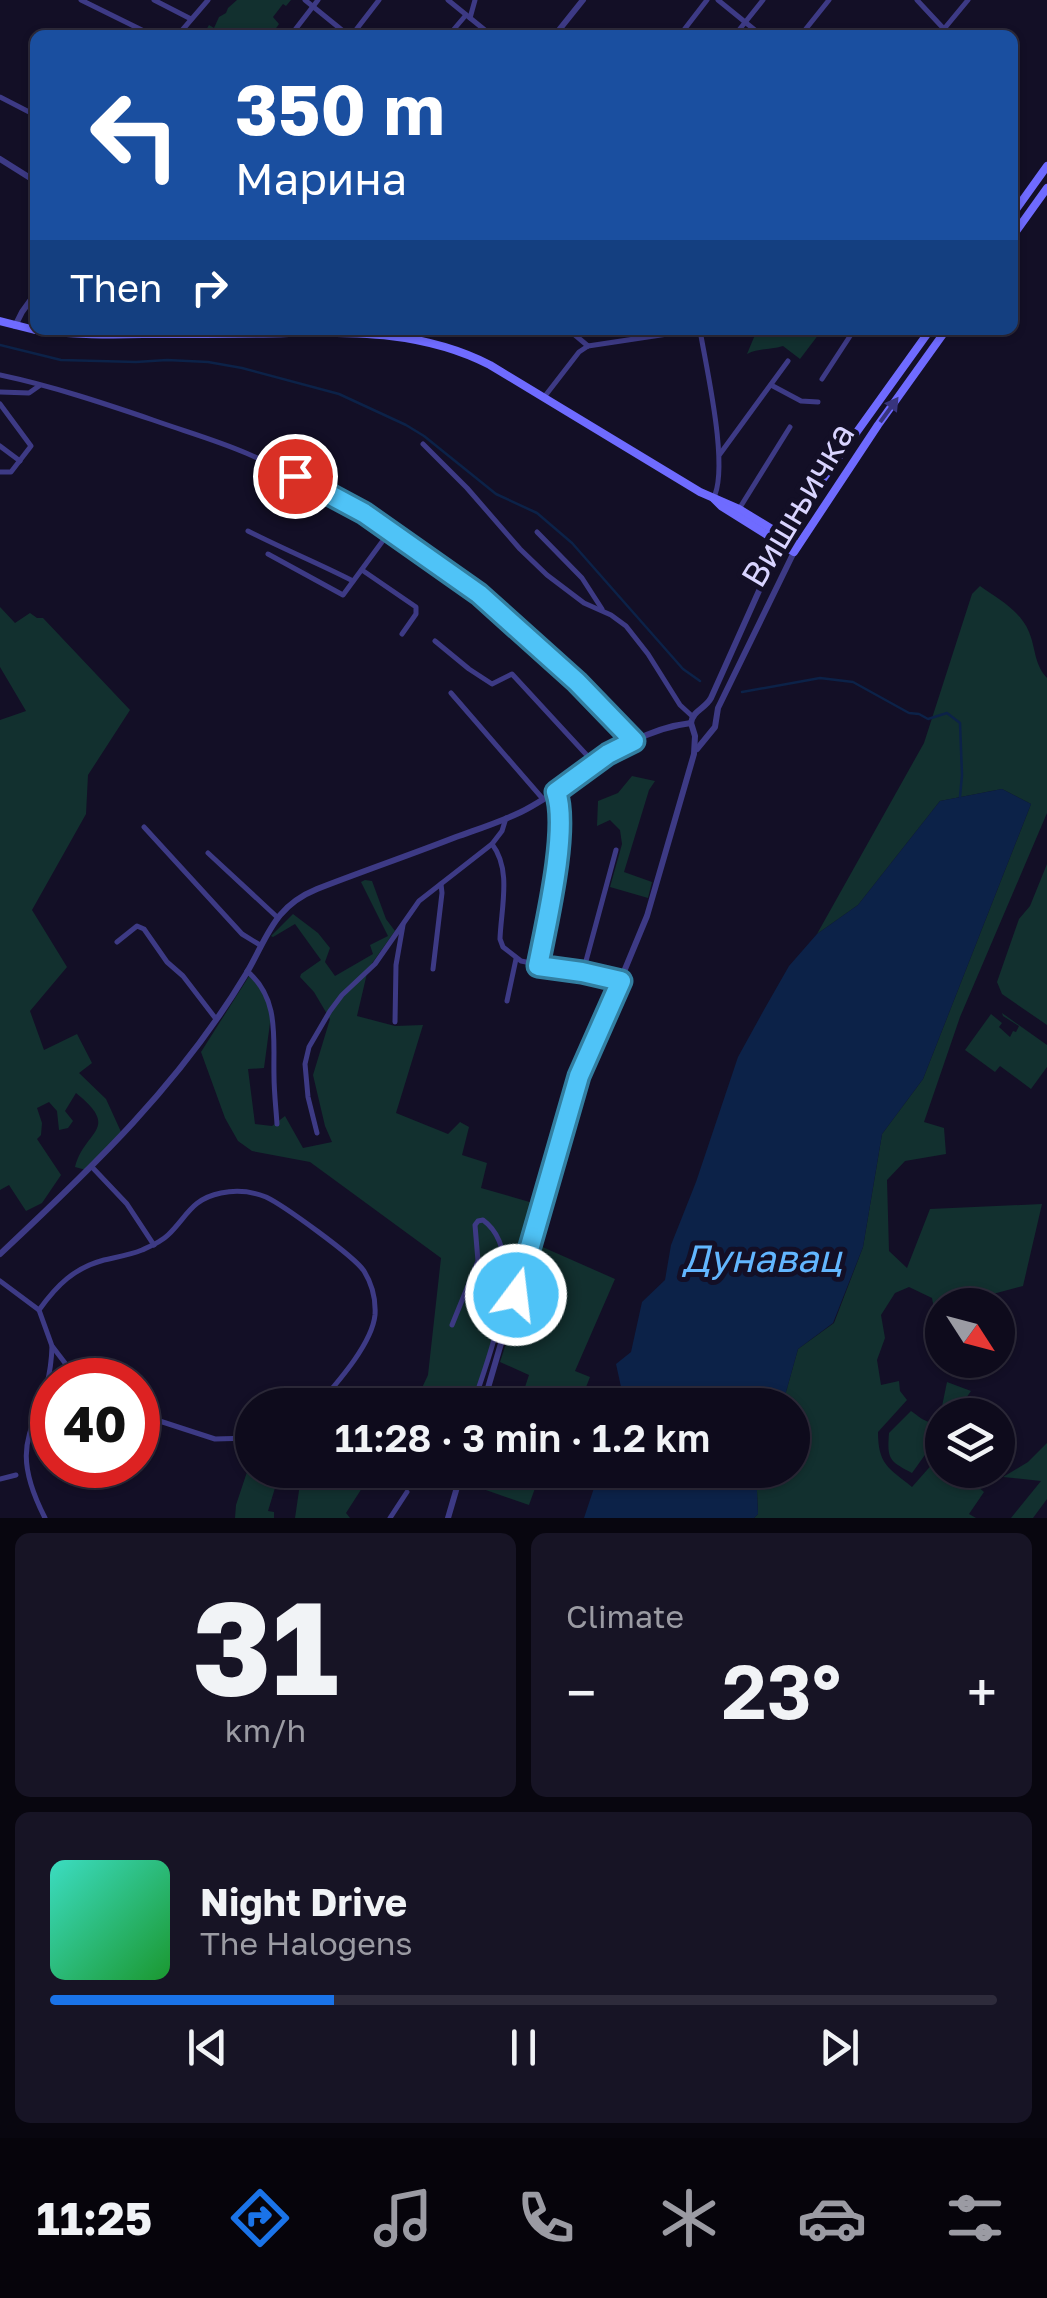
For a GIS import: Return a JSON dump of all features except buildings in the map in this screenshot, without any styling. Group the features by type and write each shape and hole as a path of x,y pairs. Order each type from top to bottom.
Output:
{"main road":[{"path":"1018,206 1047,166"},
{"path":"1018,229 1047,188"},
{"path":"0,321 30,329"},
{"path":"391,335 450,348 480,360 714,499 739,509 782,540"},
{"name":"Вишњичка","path":"782,540 926,335"},
{"name":"Вишњичка","path":"796,548 942,335"},
{"path":"714,499 796,548"}],"street":[{"path":"81,0 142,30"},
{"path":"154,0 192,20"},
{"path":"183,30 208,0"},
{"path":"305,0 316,3 345,30"},
{"path":"354,30 380,0"},
{"path":"448,0 486,30"},
{"path":"454,30 468,16 475,0"},
{"path":"558,30 582,0"},
{"path":"684,30 707,0"},
{"path":"718,0 755,30"},
{"path":"739,30 763,0"},
{"path":"806,30 829,0"},
{"path":"917,0 940,30"},
{"path":"943,30 968,0"},
{"path":"294,30 316,3"},
{"path":"0,97 30,112"},
{"path":"0,159 30,178"},
{"path":"15,326 30,301"},
{"path":"577,335 588,346"},
{"path":"544,397 588,346 657,335"},
{"path":"698,335 718,456 720,479 714,499"},
{"path":"822,378 851,335"},
{"path":"718,456 788,361"},
{"path":"0,376 132,412 246,452 312,485 390,531 503,614 634,741"},
{"path":"771,384 802,401 818,402"},
{"path":"0,392 29,393 39,385"},
{"path":"0,404 30,444 11,472 0,472"},
{"path":"739,509 790,427"},
{"path":"422,444 531,560 584,603 621,621 648,654 692,722 703,734 710,732"},
{"path":"0,446 20,461"},
{"path":"248,531 354,581"},
{"path":"268,554 342,595 390,531"},
{"path":"537,532 582,578 604,612"},
{"name":"Вишњичка","path":"694,754 692,722 720,681 782,540"},
{"name":"Вишњичка","path":"488,1388 575,1090 650,905 694,754 715,727 718,708 796,548"},
{"path":"362,570 416,607 416,614 402,634"},
{"path":"434,640 492,684 512,674 594,764"},
{"path":"451,693 544,799"},
{"path":"701,709 711,711 716,720"},
{"path":"0,1254 161,1093 248,971 277,917 306,894 506,818 556,792 610,752 692,722"},
{"path":"538,966 557,858 556,792"},
{"path":"318,1133 305,1073 309,1047 338,999 370,970 419,902 492,844 506,818"},
{"path":"144,827 242,934 260,945"},
{"path":"492,844 500,856 503,872 500,943 516,960 621,981"},
{"path":"582,972 616,850"},
{"path":"208,853 277,917"},
{"path":"433,969 441,884"},
{"path":"394,1022 396,965 404,922"},
{"path":"117,942 137,926 144,929 216,1019"},
{"path":"507,1002 516,960"},
{"path":"248,971 263,989 274,1019 277,1124"},
{"path":"91,1166 128,1204 154,1244"},
{"path":"39,1310 58,1286 78,1270 154,1244 170,1233 195,1204 234,1191 261,1196 351,1257 371,1284 375,1312 369,1335 330,1388"},
{"path":"452,1324 478,1261 475,1226 478,1220 484,1220 492,1227 500,1246 505,1292 478,1388"},
{"path":"0,1281 39,1310 52,1346 61,1358"},
{"path":"27,1414 46,1384 52,1346"},
{"path":"160,1422 215,1439 235,1438"},
{"path":"0,1479 15,1471 19,1483"},
{"path":"448,1518 457,1488"},
{"path":"24,1492 45,1518"},
{"path":"390,1518 407,1492"}],"green space":[{"path":"237,0 291,0 273,17 279,24 275,30 206,30 209,25 214,28"},
{"path":"755,335 818,335 800,359 783,346 747,354"},
{"path":"980,586 1020,618 1047,678 1047,813 960,1017 924,1122 944,1128 946,1154 905,1161 887,1180 889,1251 907,1268 930,1209 1042,1204 1023,1286 925,1288 925,1295 909,1287 895,1293 881,1315 885,1338 877,1360 881,1385 899,1381 907,1400 878,1432 886,1465 912,1487 925,1472 925,1488 979,1488 984,1492 969,1514 976,1518 754,1518 758,1514 757,1488 810,1488 810,1388 787,1388 798,1349 834,1323 863,1247 882,1134 923,1079 1031,804 1002,789 940,801 858,905 817,934 924,743 972,594"},
{"path":"0,607 15,623 30,613 43,618 130,710 88,775 86,814 32,910 67,967 30,1011 44,1050 77,1034 92,1063 79,1073 106,1099 122,1134 86,1170 75,1167 96,1130 97,1115 76,1093 65,1111 73,1121 68,1128 59,1130 57,1111 49,1102 37,1108 42,1123 37,1139 61,1175 42,1203 26,1211 9,1185 0,1190 0,720 26,711 0,667"},
{"path":"632,776 655,781 624,872 652,882 648,898 610,887 622,844 620,830 610,820 597,826 598,801 618,793"},
{"path":"1047,864 1047,1025 1002,994 997,982 1019,919 1030,906"},
{"path":"372,881 386,919 395,931 368,969 357,1016 395,1026 423,1025 396,1113 448,1134 460,1122 469,1127 462,1155 487,1163 481,1188 533,1203 479,1388 422,1388 428,1375 441,1258 310,1162 252,1151 238,1141 225,1118 201,1052 251,973 272,1008 264,1068 248,1069 255,1124 272,1126 285,1116 303,1148 332,1142 313,1075 330,1019 300,977 321,960 295,924 271,936 293,914 330,948 325,962 335,976 373,954 370,945 388,936 361,882"},
{"path":"1002,1013 1047,1045 1047,1067 1031,1089 1000,1066 995,1072 965,1050 991,1014 1010,1037 1016,1032 1019,1026"},
{"path":"538,1245 615,1279 575,1371 590,1377 586,1388 525,1388 529,1375 500,1362"},
{"path":"947,1382 971,1391 966,1398 944,1398"},
{"path":"911,1411 925,1420 925,1455 912,1473 891,1458 889,1433"},
{"path":"1047,1443 1047,1499 1033,1518 1011,1518 1041,1481 1015,1478 1015,1470"},
{"path":"242,1488 275,1488 268,1511 274,1512 274,1518 235,1518"},
{"path":"299,1488 362,1488 346,1513 350,1518 295,1518"},
{"path":"483,1488 535,1488 529,1505"}],"water":[{"name":"Дунавац","path":"1002,789 1031,804 923,1079 882,1134 863,1247 833,1323 798,1349 787,1388 621,1388 616,1364 631,1352 642,1302 665,1280 671,1245 738,1057 789,966 817,934 858,905 940,801"},
{"path":"594,1488 757,1488 758,1514 754,1518 584,1518"}],"waterway":[{"path":"0,345 61,360 167,360 242,368 339,394 406,425 496,494 537,513 572,543 683,669 700,681"},
{"path":"742,692 820,678 853,682 909,713 928,719 947,713 960,723 960,797"}],"route":[{"path":"295,476 364,513 479,594 577,682 634,741 608,754 556,792 557,858 538,966 621,981 579,1076 516,1295"}]}
